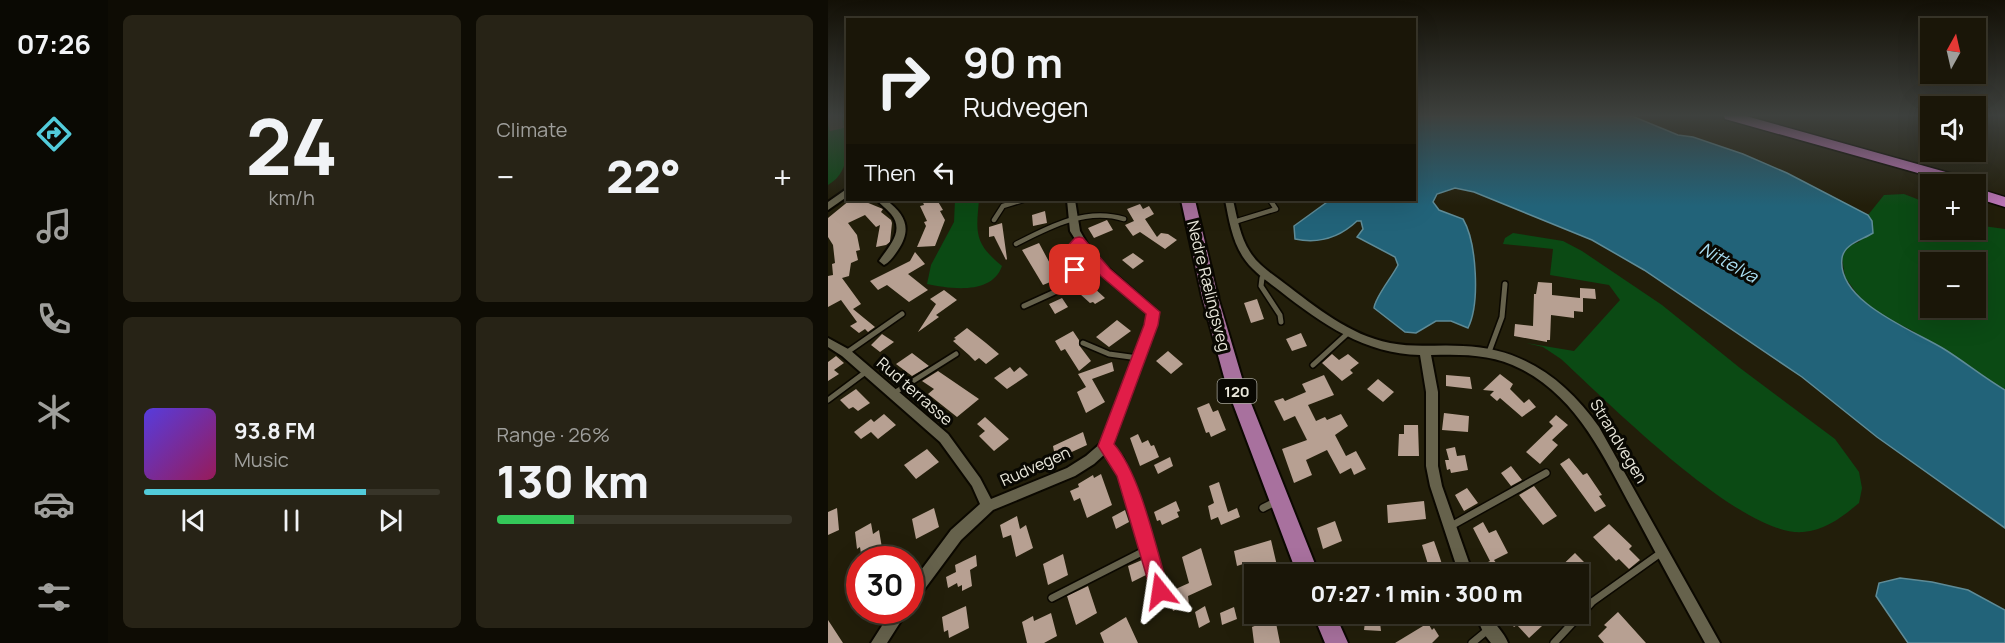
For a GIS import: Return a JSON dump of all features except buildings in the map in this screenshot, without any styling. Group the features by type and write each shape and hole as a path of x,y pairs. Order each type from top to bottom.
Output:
{"highway":[{"path":"1827,146 1920,175"},
{"path":"1836,146 1935,174"},
{"path":"1986,188 2005,194"},
{"path":"1986,196 2005,202"}],"main road":[{"name":"Nedre Rælingsveg","path":"1188,201 1226,357 1270,504 1303,564"},
{"path":"1328,624 1337,643"}],"street":[{"path":"828,207 846,193"},
{"path":"882,201 891,207 899,218 902,229 898,245 884,261"},
{"path":"1071,201 1072,218 1079,241 1091,258 1153,312 1151,325 1106,446 1119,462 1125,476 1160,591"},
{"name":"Strandvegen","path":"1228,201 1246,254 1267,275 1348,333 1386,347 1489,352 1540,373 1556,384 1574,402 1599,437 1713,643"},
{"name":"Rud terrasse","path":"828,342 846,353 944,438 976,482 988,506"},
{"path":"1425,350 1433,399 1432,466 1436,486 1463,564"},
{"name":"Rudvegen","path":"924,578 956,535 988,506 1071,472 1106,446"},
{"path":"878,643 891,624"},
{"path":"1487,624 1501,643"}],"lane":[{"path":"994,220 1003,206 1020,201"},
{"path":"1234,222 1276,209 1271,201"},
{"path":"1016,244 1072,218 1105,216 1124,219"},
{"path":"1024,306 1057,291 1074,273 1070,250 1079,241"},
{"path":"1267,275 1262,278 1261,286 1280,315 1281,322"},
{"path":"1489,352 1502,317 1505,284"},
{"path":"846,353 902,314"},
{"path":"1313,365 1348,333"},
{"path":"1083,343 1109,354 1138,358"},
{"path":"894,393 956,354"},
{"path":"828,400 867,371"},
{"path":"1451,526 1546,473"},
{"path":"1052,598 1148,549"},
{"path":"1554,643 1592,602 1662,552"},
{"path":"1472,643 1489,629"}],"green space":[{"path":"828,146 846,146 845,164 836,179 828,185"},
{"path":"1904,194 1920,200 1920,240 1986,240 1986,226 2005,229 2005,390 1911,330 1876,313 1857,294 1845,277 1842,258 1847,246 1859,242 1872,221 1868,215 1884,195"},
{"path":"955,201 979,201 977,221 979,237 986,251 1002,266 989,282 970,288 927,284 931,265 954,222"},
{"path":"1513,233 1563,241 1582,251 1662,305 1740,368 1835,439 1859,472 1862,488 1859,503 1826,526 1803,532 1777,528 1746,513 1711,491 1641,434 1561,359 1543,347 1526,343 1574,351 1620,300 1609,285 1550,275 1553,249 1503,244 1505,238"}],"water":[{"name":"Nittelva","path":"1416,146 1719,146 1743,154 1787,173 1868,215 1872,221 1873,233 1854,243 1843,253 1843,274 1851,288 1880,313 1944,349 2005,390 2005,528 1877,437 1802,377 1644,270 1592,240 1474,192 1455,188 1437,194 1433,202 1439,210 1463,219 1468,230 1474,258 1474,304 1468,328 1451,321 1436,321 1416,333 1405,332 1374,308 1380,293 1398,265 1395,257 1357,237 1363,229 1361,221 1357,221 1336,235 1312,241 1295,239 1294,226 1329,201 1416,201"},
{"path":"1900,578 1968,590 2005,610 2005,643 1908,643 1876,596 1879,583"}],"route":[{"path":"1075,270 1070,250 1079,241 1106,273 1153,312 1153,320 1106,446 1119,462 1134,500 1160,591"}]}
